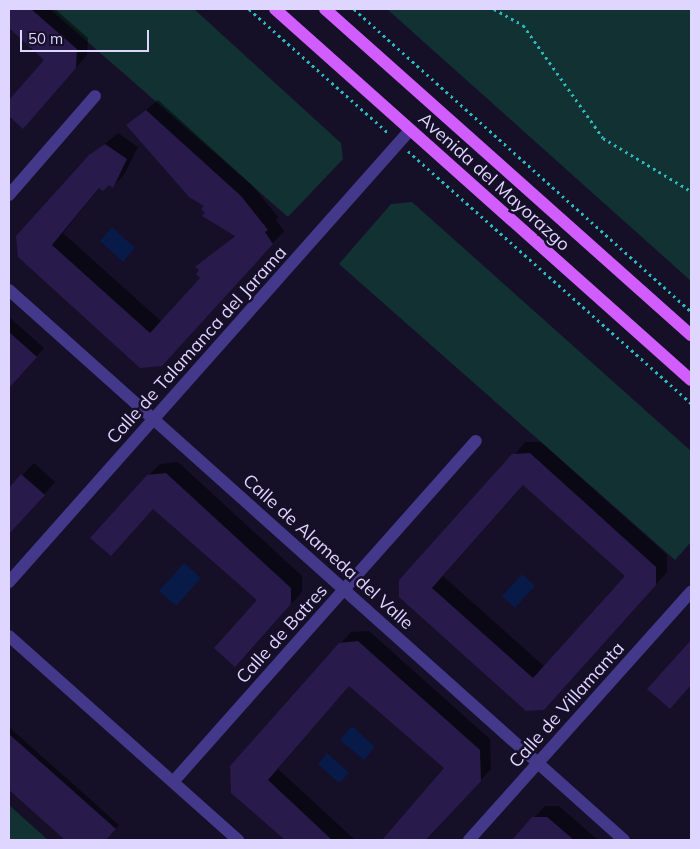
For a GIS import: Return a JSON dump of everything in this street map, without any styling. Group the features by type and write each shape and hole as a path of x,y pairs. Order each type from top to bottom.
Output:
{"main road":[{"name":"Avenida del Mayorazgo","path":"275,9 691,380"},
{"name":"Avenida del Mayorazgo","path":"325,9 691,335"}],"street":[{"path":"9,195 95,96"},
{"name":"Calle de Talamanca del Jarama","path":"9,582 410,130"},
{"name":"Calle de Alameda del Valle","path":"9,290 624,840"},
{"name":"Calle de Batres","path":"173,782 476,441"},
{"name":"Calle de Villamanta","path":"469,840 691,592"},
{"path":"9,636 238,840"}],"path":[{"path":"249,9 691,403"},
{"path":"354,9 691,311"},
{"path":"494,9 523,25 604,138 691,191"}],"green space":[{"path":"50,9 194,9 341,143 343,159 288,217"},
{"path":"387,9 691,9 691,281"},
{"path":"412,202 691,451 691,542 675,560 339,264 391,204"},
{"path":"9,805 48,840 9,840"}],"water":[{"path":"112,227 135,248 123,262 100,241"},
{"path":"184,563 201,578 176,606 159,591"},
{"path":"522,574 535,586 515,608 502,596"},
{"path":"352,726 375,747 364,760 340,740"},
{"path":"327,753 349,773 339,783 318,764"}],"building":[{"path":"9,9 31,9 77,49 76,68 23,129 9,116 9,100 44,60 9,28"},
{"path":"146,110 241,196 268,230 265,232 273,244 162,366 140,368 18,257 16,236 89,155 105,144 127,159 113,188 109,185 103,191 99,188 52,245 150,333 200,278 196,274 199,270 195,267 235,236 202,216 205,213 201,209 204,206 189,197 126,125"},
{"path":"9,332 37,357 9,388"},
{"path":"530,453 656,567 656,585 544,710 526,711 399,597 399,580 512,454","holes":["523,485 625,576 533,678 432,588"]},
{"path":"166,473 291,588 291,604 235,667 214,648 257,600 153,509 111,556 90,538 147,475"},
{"path":"21,474 45,495 9,534 9,488"},
{"path":"691,640 691,685 670,709 647,689"},
{"path":"358,641 480,750 481,781 426,840 382,840 444,768 349,686 268,780 332,840 285,840 231,793 230,766 339,643"},
{"path":"9,734 116,829 106,840 65,840 9,790"},
{"path":"532,817 547,817 574,840 512,840"}]}
